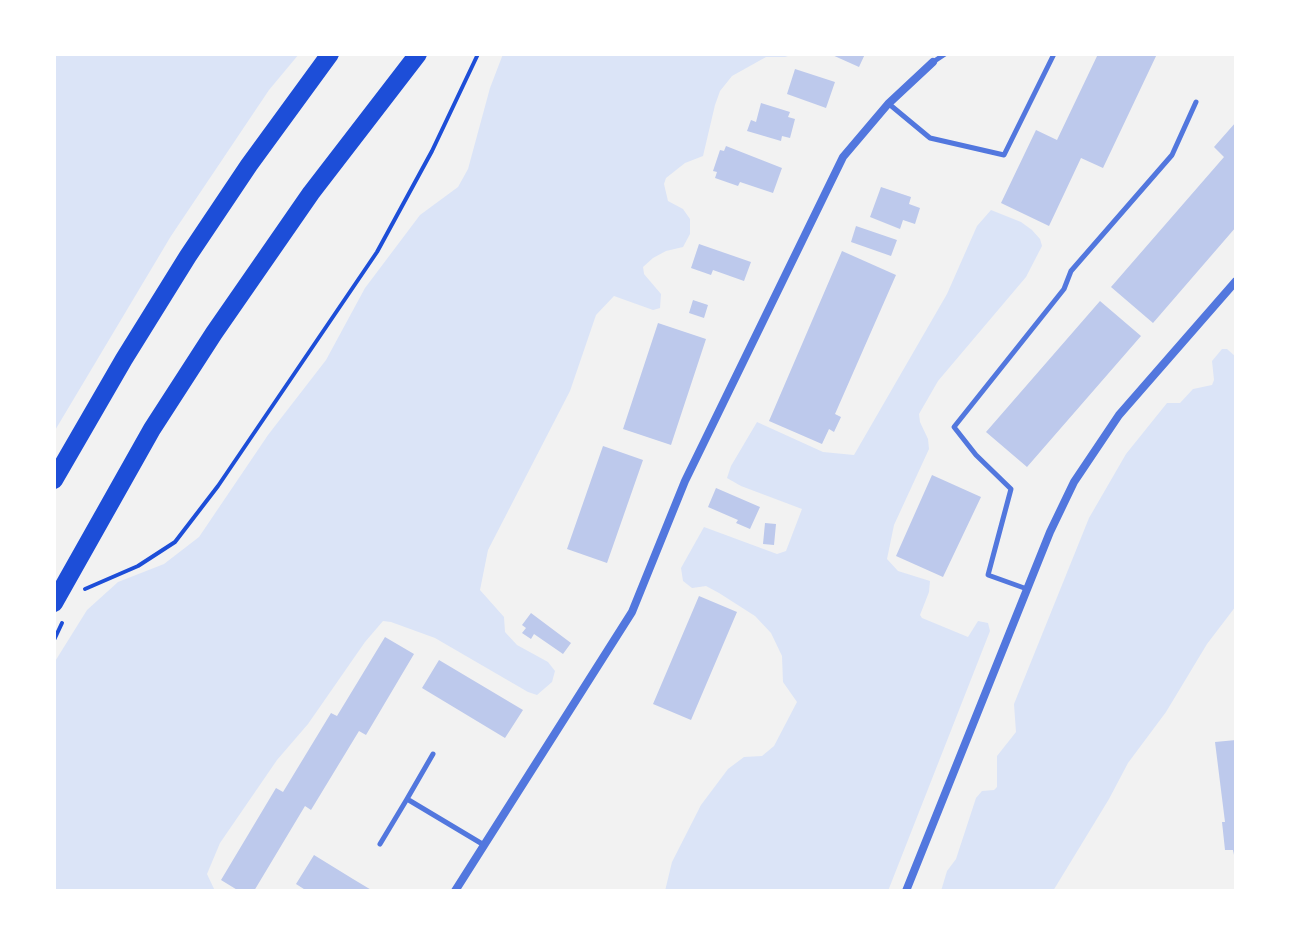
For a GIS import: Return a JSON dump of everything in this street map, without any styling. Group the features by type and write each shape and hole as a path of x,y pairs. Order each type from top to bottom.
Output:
{"highway":[{"path":"54,480 188,256 249,165 330,54"},
{"path":"60,608 139,452 214,333 311,193 418,54"}],"street":[{"path":"455,891 632,612 685,481 843,157 888,104 933,62"},
{"path":"906,891 1064,502 1090,454 1119,415 1236,281"}],"lane":[{"path":"933,62 945,54"},
{"path":"888,104 930,138 1004,155 1054,54"},
{"path":"1027,589 988,575 1011,489 976,455 954,427 1064,289 1071,271 1172,155 1196,102"},
{"path":"380,844 433,754"},
{"path":"407,799 484,845"}],"path":[{"path":"83,591 138,566 175,542 218,486 377,252 432,151 478,54"},
{"path":"54,640 60,608"}],"shaded area":[{"path":"54,54 299,54 269,90 171,236 54,432"},
{"path":"503,54 794,54 766,57 732,76 720,91 703,156 685,163 666,178 664,184 668,201 683,209 690,219 690,234 683,247 666,251 643,267 644,274 661,294 660,308 653,310 614,296 596,315 570,391 488,550 480,590 504,617 505,632 517,645 548,662 555,671 552,682 537,695 528,692 435,638 383,621 308,724 277,760 220,843 207,874 215,891 54,891 54,663 87,610 118,582 164,564 199,537 268,435 326,360 365,288 420,215 458,187 468,169 490,88"},
{"path":"991,210 1021,222 1040,239 1042,246 1026,277 938,381 919,414 929,449 894,525 887,559 898,571 930,581 920,615 922,618 968,637 978,621 988,623 990,631 888,891 665,891 672,862 701,805 728,769 744,757 762,756 774,746 797,702 783,682 782,656 771,633 755,616 719,593 706,586 692,588 683,581 681,568 704,527 777,554 786,551 802,509 727,478 757,422 823,452 854,455 947,294 977,226"},
{"path":"1222,349 1227,349 1236,357 1236,606 1207,644 1166,712 1128,763 1053,891 941,891 947,871 956,859 976,798 982,791 997,787 997,756 1016,732 1014,704 1089,518 1126,454 1167,403 1180,403 1193,389 1212,385 1212,361"}],"building":[{"path":"830,54 865,54 859,67"},
{"path":"1098,54 1157,54 1103,168 1081,158 1049,226 1001,203 1036,130 1057,140"},
{"path":"795,69 835,82 826,108 787,94"},
{"path":"761,103 790,112 788,117 795,119 790,138 782,136 781,141 747,131 751,120 756,122"},
{"path":"1236,122 1236,227 1153,323 1111,287 1224,157 1214,147"},
{"path":"726,146 782,168 773,193 715,178 717,172 713,171 720,150 724,151"},
{"path":"881,187 911,197 909,204 920,208 915,224 903,220 900,229 870,217"},
{"path":"856,226 897,240 891,256 851,242"},
{"path":"699,244 751,262 744,281 713,270 711,275 691,268"},
{"path":"842,251 896,275 835,414 841,417 834,432 829,429 822,444 769,421"},
{"path":"693,300 708,305 704,318 689,313"},
{"path":"1100,301 1141,336 1027,467 986,432"},
{"path":"658,323 706,339 671,445 623,429"},
{"path":"603,446 643,460 607,563 567,549"},
{"path":"932,475 981,497 943,577 896,556"},
{"path":"716,488 760,507 750,529 736,523 738,520 708,507"},
{"path":"765,523 776,524 774,545 763,544"},
{"path":"699,596 737,612 691,720 653,704"},
{"path":"531,613 571,643 563,654 534,634 531,639 522,633 526,628 522,625"},
{"path":"385,637 414,654 366,735 359,731 311,810 305,806 254,891 239,891 221,880 276,788 283,792 331,713 337,716"},
{"path":"439,660 523,710 505,738 422,688"},
{"path":"1236,740 1234,855 1233,850 1225,850 1222,822 1225,822 1215,742"},
{"path":"314,855 373,891 307,891 296,884"}]}
